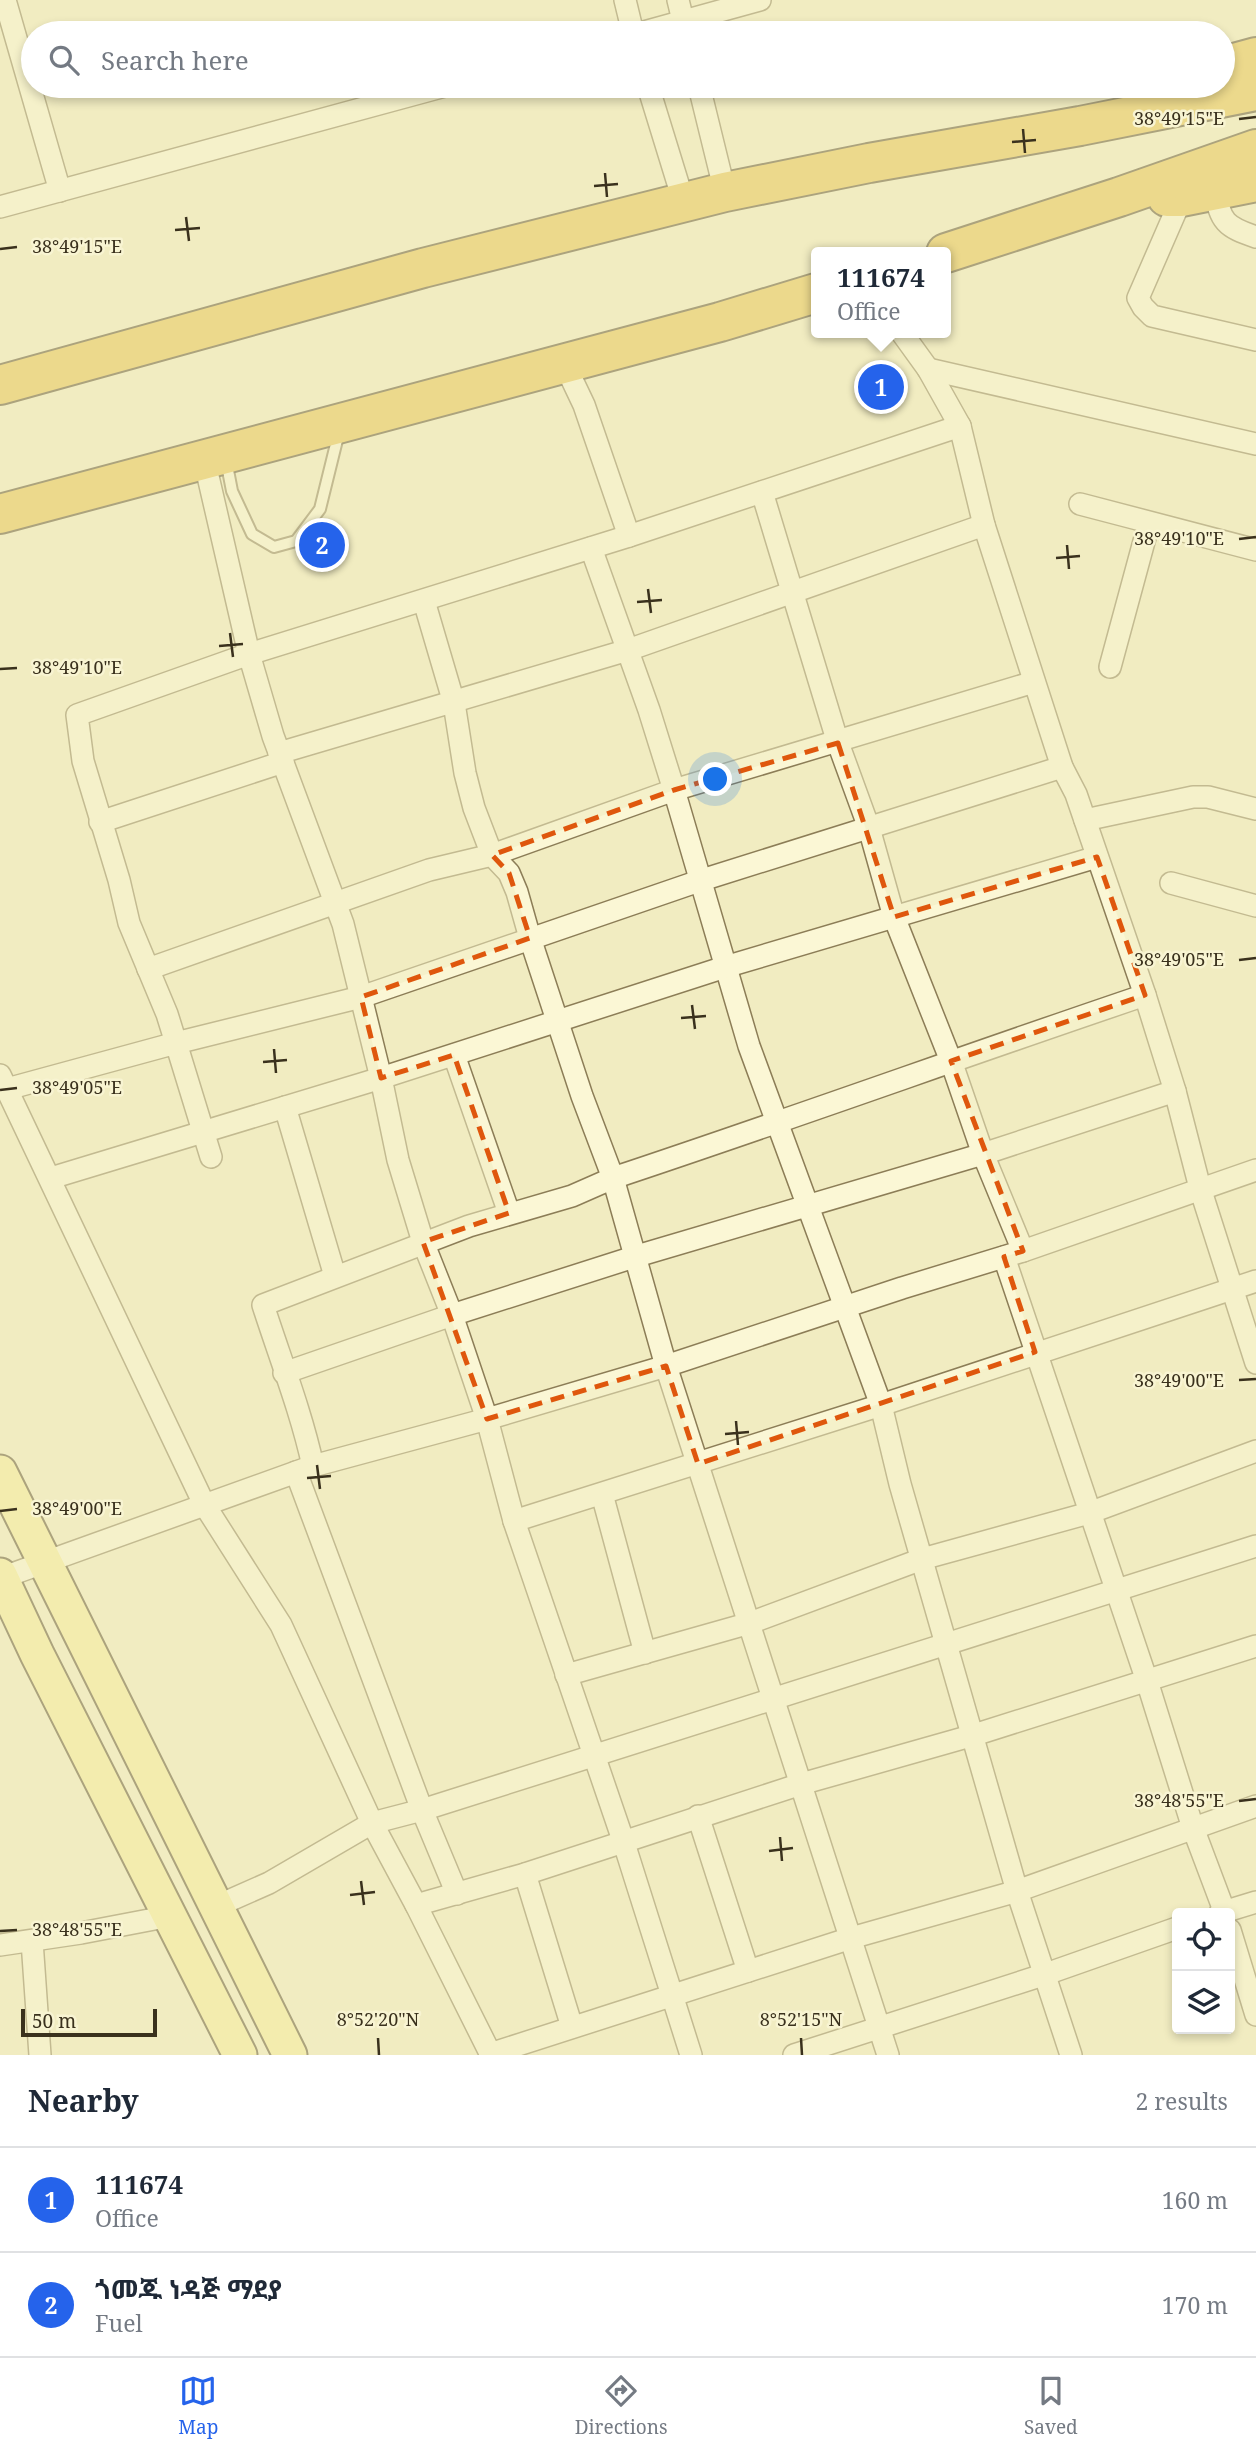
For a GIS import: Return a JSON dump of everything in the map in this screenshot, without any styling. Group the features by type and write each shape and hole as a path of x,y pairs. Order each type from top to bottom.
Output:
{"highway":[{"path":"1235,63 1256,57"},
{"path":"1235,95 1256,91"},
{"path":"1080,126 1125,98"},
{"path":"0,385 423,268 725,192 1221,98"},
{"path":"951,251 1256,149"},
{"path":"1119,197 1198,194 1256,182"},
{"path":"0,514 811,294"}],"main road":[{"path":"0,1472 290,2055"},
{"path":"1,1576 37,1654 240,2055"}],"street":[{"path":"5,0 21,56"},
{"path":"625,0 630,21"},
{"path":"682,18 760,0"},
{"path":"33,98 60,191"},
{"path":"0,207 401,98"},
{"path":"652,98 684,203"},
{"path":"702,98 725,192"},
{"path":"1256,237 1226,225 1218,211 1198,194 1138,298 1152,316 1256,340"},
{"path":"906,338 928,369 960,426 984,525 1062,767 1076,794 1145,995 1175,1091 1200,1188 1256,1363"},
{"path":"564,363 584,405 629,536"},
{"path":"928,369 1256,444"},
{"path":"211,1157 167,1014 129,923 119,880 83,761 77,715 249,654 629,536 960,426"},
{"path":"214,457 249,654 281,757 343,925 381,1078 398,1160 423,1242 452,1315 487,1419 514,1521 623,1840 691,2055"},
{"path":"762,492 838,743 869,828 894,917 951,1060 983,1154 1013,1254 1035,1352 1222,1908"},
{"path":"1080,505 1256,550"},
{"path":"1110,667 1149,523"},
{"path":"100,822 281,757 628,650 984,525"},
{"path":"591,548 674,790 749,1046 881,1405 900,1484 1017,1891 1072,2055"},
{"path":"424,601 454,703 465,773 474,808 492,855 509,873 517,892 582,1096 612,1178 625,1227 637,1256 666,1366 888,2055"},
{"path":"148,969 429,870 492,855 674,790 838,743 1034,682"},
{"path":"1062,767 702,880 361,997 4,1082 204,1504 281,1625 372,1823 491,2055 851,1938 1017,1891 1256,1806"},
{"path":"1085,820 1193,797 1208,797 1256,809"},
{"path":"51,1178 381,1078 725,967 1097,857"},
{"path":"1171,883 1256,906"},
{"path":"457,1894 422,1810 304,1469 305,1427 284,1373 263,1305 423,1242 509,1213 572,1196 612,1178 1145,995"},
{"path":"454,1055 509,1213"},
{"path":"284,1373 452,1315 637,1256 983,1154 1175,1091"},
{"path":"285,1107 335,1276"},
{"path":"1,1576 304,1469 666,1366 1013,1254 1256,1170"},
{"path":"514,1521 881,1405 1256,1281"},
{"path":"566,1675 750,1623 922,1559 1089,1513 1256,1451"},
{"path":"602,1494 645,1653"},
{"path":"217,1906 270,1883 372,1823 422,1810 946,1646 1256,1546"},
{"path":"416,1905 525,1874 698,1816 974,1735 1256,1646"},
{"path":"698,1816 748,1971"},
{"path":"525,1874 572,2027"},
{"path":"1235,1912 1256,1902"},
{"path":"0,1944 32,1941 170,1916"},
{"path":"794,2055 1046,1974 1172,1930"},
{"path":"32,1941 40,2055"},
{"path":"1235,1949 1256,2015"}],"lane":[{"path":"214,457 252,534 274,547 296,541 320,509 341,423"}],"highlighted area":[{"path":"838,743 894,917 1097,857 1145,995 951,1061 1023,1251 1004,1257 1035,1352 698,1464 666,1366 487,1419 423,1242 509,1213 454,1055 381,1078 361,997 530,938 509,873 492,855 674,790"}],"place":[{"name":"111674","path":"881,387"},
{"name":"ጎመጁ ነዳጅ ማደያ","path":"322,545"}]}
